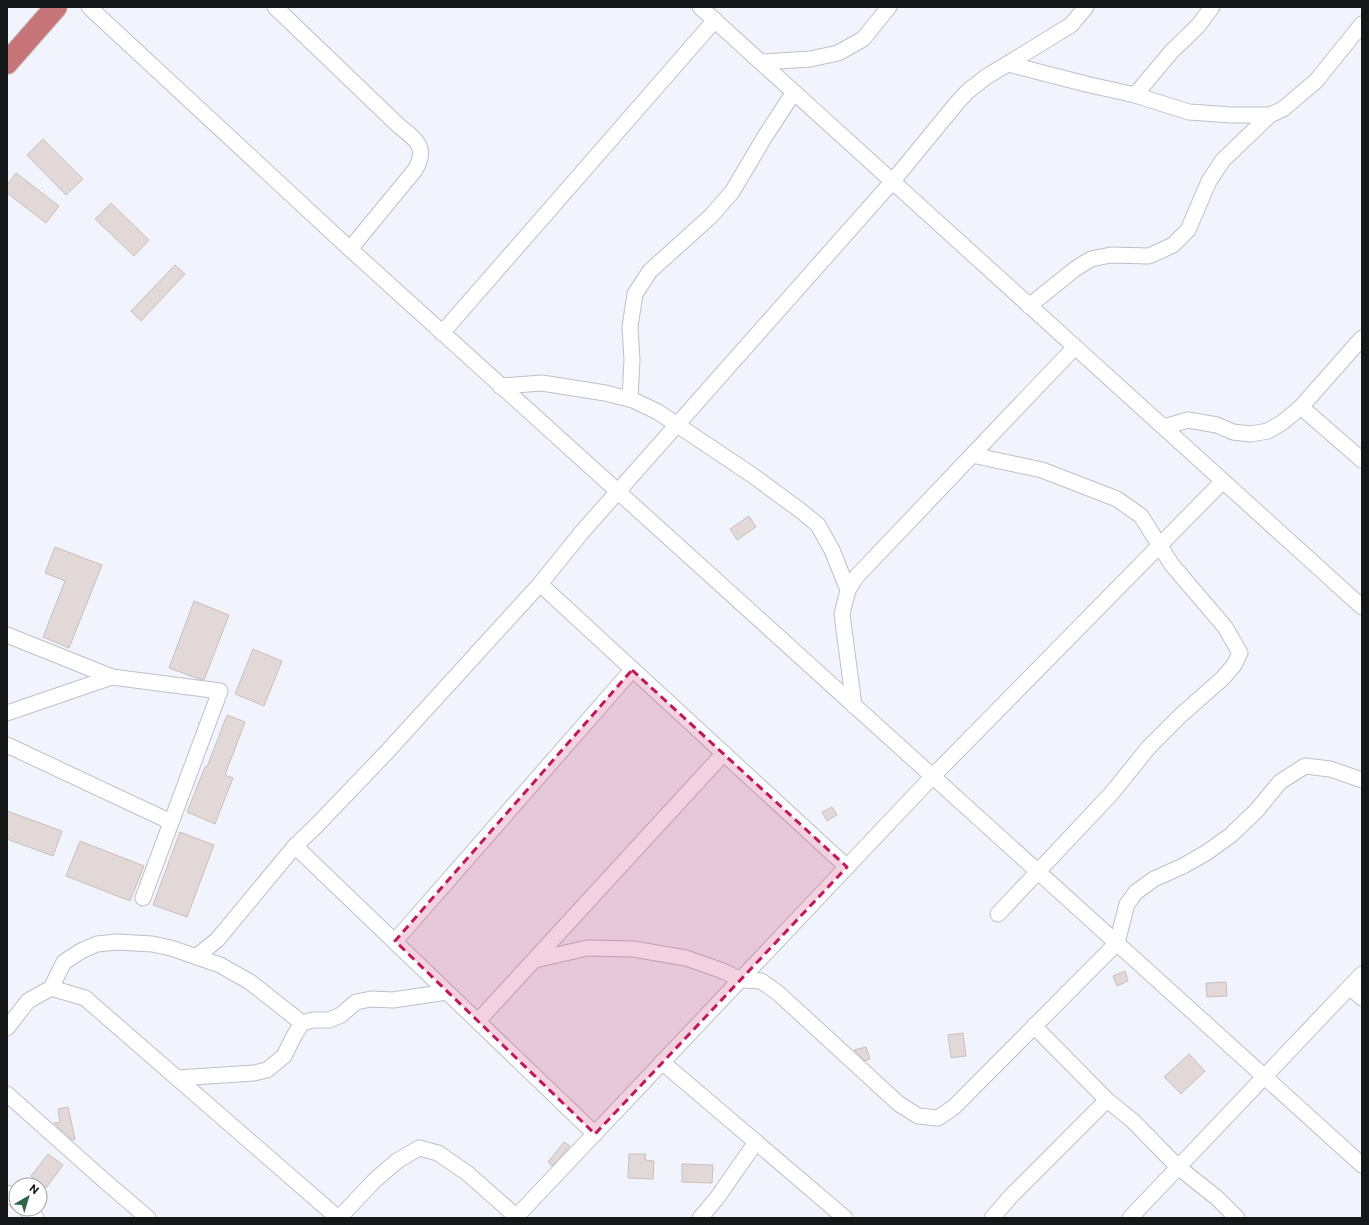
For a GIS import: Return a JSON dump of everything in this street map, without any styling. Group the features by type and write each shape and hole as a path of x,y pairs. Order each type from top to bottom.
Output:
{"highway":[{"path":"7,64 56,7"}],"street":[{"path":"89,7 500,386 1362,1165"},
{"path":"275,7 399,126 412,136 421,150 420,160 415,170 350,249"},
{"path":"700,7 1362,607"},
{"path":"761,62 810,59 838,52 863,39 889,7"},
{"path":"197,956 217,940 295,846 386,753 540,584 582,532 892,182 968,91 986,77 1071,25 1086,7"},
{"path":"1135,95 1172,51 1198,26 1212,7"},
{"path":"442,333 715,20"},
{"path":"1029,306 1075,269 1091,259 1111,255 1149,256 1174,246 1188,230 1209,181 1223,160 1270,115 1283,109 1316,81 1362,24"},
{"path":"1008,64 1135,95 1189,112 1232,115 1270,115"},
{"path":"630,399 632,360 630,327 635,294 650,271 711,216 732,192 764,138 794,92"},
{"path":"1164,428 1188,420 1217,425 1232,432 1251,434 1268,431 1283,422 1301,407 1362,338"},
{"path":"854,706 842,614 848,590 857,576 1075,347"},
{"path":"500,386 542,383 605,393 630,399 658,412 752,475 818,525 832,550 848,590"},
{"path":"1301,407 1362,460"},
{"path":"972,455 1042,470 1117,499 1141,516 1172,565 1224,627 1240,653 1234,665 1223,678 1180,716 1149,747 1111,794 998,914"},
{"path":"51,988 85,998 338,1218 374,1180 397,1161 419,1148 438,1153 467,1173 517,1218 662,1062 932,777 1223,481"},
{"path":"540,584 848,867"},
{"path":"7,635 112,677 220,692 143,898"},
{"path":"395,941 632,670"},
{"path":"7,713 112,677"},
{"path":"7,745 171,822"},
{"path":"478,1022 724,753"},
{"path":"534,960 587,948 633,949 686,958 724,971 741,980 761,981 778,993 899,1104 918,1116 938,1118 954,1107 1117,943 1127,904 1136,892 1154,879 1183,866 1206,853 1231,835 1257,810 1280,782 1305,766 1330,769 1362,780"},
{"path":"295,846 595,1134"},
{"path":"7,1028 28,1001 51,988 64,962 81,951 97,944 117,942 152,944 171,948 220,965 250,982 302,1023"},
{"path":"1130,1218 1362,974"},
{"path":"1350,987 1362,998"},
{"path":"177,1078 254,1073 267,1070 284,1056 302,1023 313,1020 329,1020 341,1015 356,1002 371,999 393,1000 447,992"},
{"path":"1034,1026 1106,1100 1133,1121 1178,1167 1217,1198 1237,1218"},
{"path":"662,1062 845,1218"},
{"path":"7,1094 148,1218"},
{"path":"992,1218 1012,1195 1106,1100"},
{"path":"700,1218 717,1198 756,1142"}],"highlighted area":[{"path":"632,670 847,867 595,1134 395,941"}],"building":[{"path":"43,139 83,179 66,195 27,155"},
{"path":"16,173 59,206 46,223 7,193 7,185"},
{"path":"111,203 149,240 134,256 95,219"},
{"path":"175,265 185,274 141,321 131,311"},
{"path":"749,516 756,527 737,540 730,529"},
{"path":"55,547 102,565 69,648 43,637 65,581 45,573"},
{"path":"194,601 229,615 204,680 169,668"},
{"path":"253,649 282,661 264,706 235,694"},
{"path":"227,715 245,722 225,775 233,778 215,824 187,812 205,767 207,767"},
{"path":"832,807 837,815 827,821 822,812"},
{"path":"7,811 62,831 53,856 7,839"},
{"path":"180,832 214,845 187,917 153,905"},
{"path":"80,841 144,866 130,901 66,876"},
{"path":"1125,971 1128,981 1117,986 1113,976"},
{"path":"1226,982 1227,996 1207,997 1206,983"},
{"path":"963,1033 966,1056 951,1058 948,1035"},
{"path":"866,1047 870,1059 865,1061 854,1050"},
{"path":"1189,1054 1205,1071 1181,1094 1164,1077"},
{"path":"68,1107 75,1139 72,1140 54,1123 60,1122 58,1109"},
{"path":"564,1142 570,1146 552,1166 548,1162"},
{"path":"48,1154 63,1165 48,1185 48,1177 31,1176"},
{"path":"629,1154 646,1154 645,1160 654,1161 653,1179 628,1178"},
{"path":"682,1164 713,1165 712,1183 682,1182"}]}
